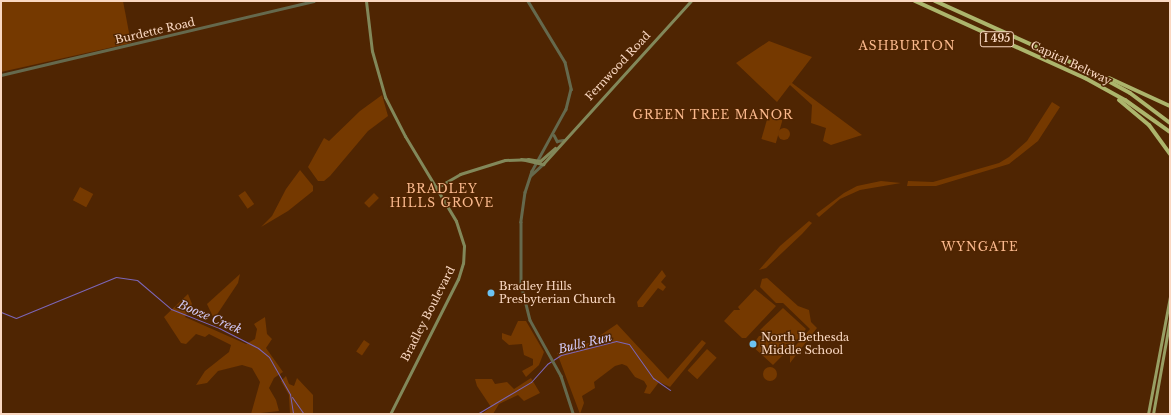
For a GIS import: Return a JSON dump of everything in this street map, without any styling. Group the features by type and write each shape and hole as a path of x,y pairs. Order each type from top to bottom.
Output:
{"highway":[{"name":"Capital Beltway","path":"915,1 1098,84 1170,132"},
{"name":"Capital Beltway","path":"935,1 1068,60 1130,93 1170,123"},
{"path":"1068,60 1170,106"},
{"path":"1098,84 1142,118 1170,154"}],"main road":[{"name":"Bradley Boulevard","path":"366,1 371,46 383,92 402,131 460,230 464,246 463,263 456,284 390,414"},
{"name":"Fernwood Road","path":"544,164 563,140 691,1"},
{"name":"Fernwood Road","path":"537,163 543,160 559,145"},
{"path":"436,188 476,169 505,160 521,159 544,164"},
{"path":"1148,414 1170,297"},
{"path":"1153,414 1170,319"}],"street":[{"name":"Burdette Road","path":"1,74 313,1"},
{"path":"528,1 557,47 570,78 568,104 554,134 530,176 525,192 521,221 522,291 530,320 563,380 573,414"},
{"path":"554,134 554,140 563,140"},
{"path":"530,176 544,164"}],"shaded area":[{"path":"1,1 123,1 131,43 1,72"},
{"path":"769,41 812,57 792,83 862,135 831,145 823,141 826,128 811,123 812,105 790,85 777,102 736,63"},
{"path":"382,95 388,116 368,131 330,176 324,181 318,181 308,167 324,138 329,141 360,111"},
{"path":"1052,102 1060,107 1038,141 1009,164 936,186 907,186 908,181 933,182 999,163 1009,157 1027,141"},
{"path":"768,116 782,120 776,143 761,139"},
{"path":"782,128 786,128 790,134 786,140 782,140 778,136 778,132"},
{"path":"300,170 313,186 313,191 288,211 261,227 272,216 286,189"},
{"path":"881,181 901,183 860,190 840,199 819,217 816,214 844,193 857,186"},
{"path":"80,187 93,194 86,207 73,200"},
{"path":"245,191 254,204 248,209 238,196"},
{"path":"374,193 379,198 369,208 364,203"},
{"path":"809,221 812,223 802,234 766,268 759,270 780,246"},
{"path":"662,270 666,276 661,282 666,287 663,291 658,288 643,307 638,307 637,302"},
{"path":"240,274 238,283 214,319 207,304"},
{"path":"767,278 798,306 809,310 811,322 817,328 790,363 790,352 810,329 783,303 776,303 760,287 762,279"},
{"path":"755,289 776,306 746,338 742,338 724,321 734,310 740,310 738,307"},
{"path":"188,294 192,304 185,317 246,344 255,339 257,329 254,324 265,317 267,334 272,339 266,348 283,372 274,378 269,388 276,400 279,411 251,414 260,382 252,368 242,365 218,371 207,383 196,385 205,371 229,352 231,345 209,334 205,337 196,334 186,344 181,343 164,317"},
{"path":"783,308 806,329 794,344 785,344 790,348 773,365 752,346 759,336 766,336 760,330"},
{"path":"518,321 526,321 544,352 539,365 526,377 522,371 533,365 533,359 524,355 522,344 509,345 502,339 502,333 511,336"},
{"path":"617,324 668,379 702,340 706,343 670,387 659,382 650,394 644,393 647,386 644,381 635,377 627,366 622,364 615,366 594,382 595,388 582,396 584,403 580,414 557,353 589,343"},
{"path":"364,340 370,344 362,356 356,352"},
{"path":"707,349 717,358 697,379 688,371"},
{"path":"770,367 775,369 777,374 775,379 770,381 765,379 763,374 765,369"},
{"path":"286,376 289,384 294,386 297,378 313,395 313,414 290,414 289,395 281,381"},
{"path":"531,378 540,393 524,401 518,395 499,404 493,414 482,414 491,407 477,386 475,379 492,379 495,384 507,382 514,389"}],"waterway":[{"name":"Booze Creek","path":"1,312 16,318 116,277 137,280 171,309 219,328 258,348 269,357 290,394 293,414"},
{"name":"Bulls Run","path":"477,414 531,382 547,364 561,355 616,341 629,344 653,378 670,390"},
{"name":"Bulls Run","path":"292,397 304,414"}],"place":[{"name":"Bradley Hills Presbyterian Church","path":"491,293"},
{"name":"North Bethesda Middle School","path":"753,344"}],"district":[{"name":"ASHBURTON","path":"907,46"},
{"name":"GREEN TREE MANOR","path":"713,115"},
{"name":"BRADLEY HILLS GROVE","path":"442,196"},
{"name":"WYNGATE","path":"980,247"}]}
